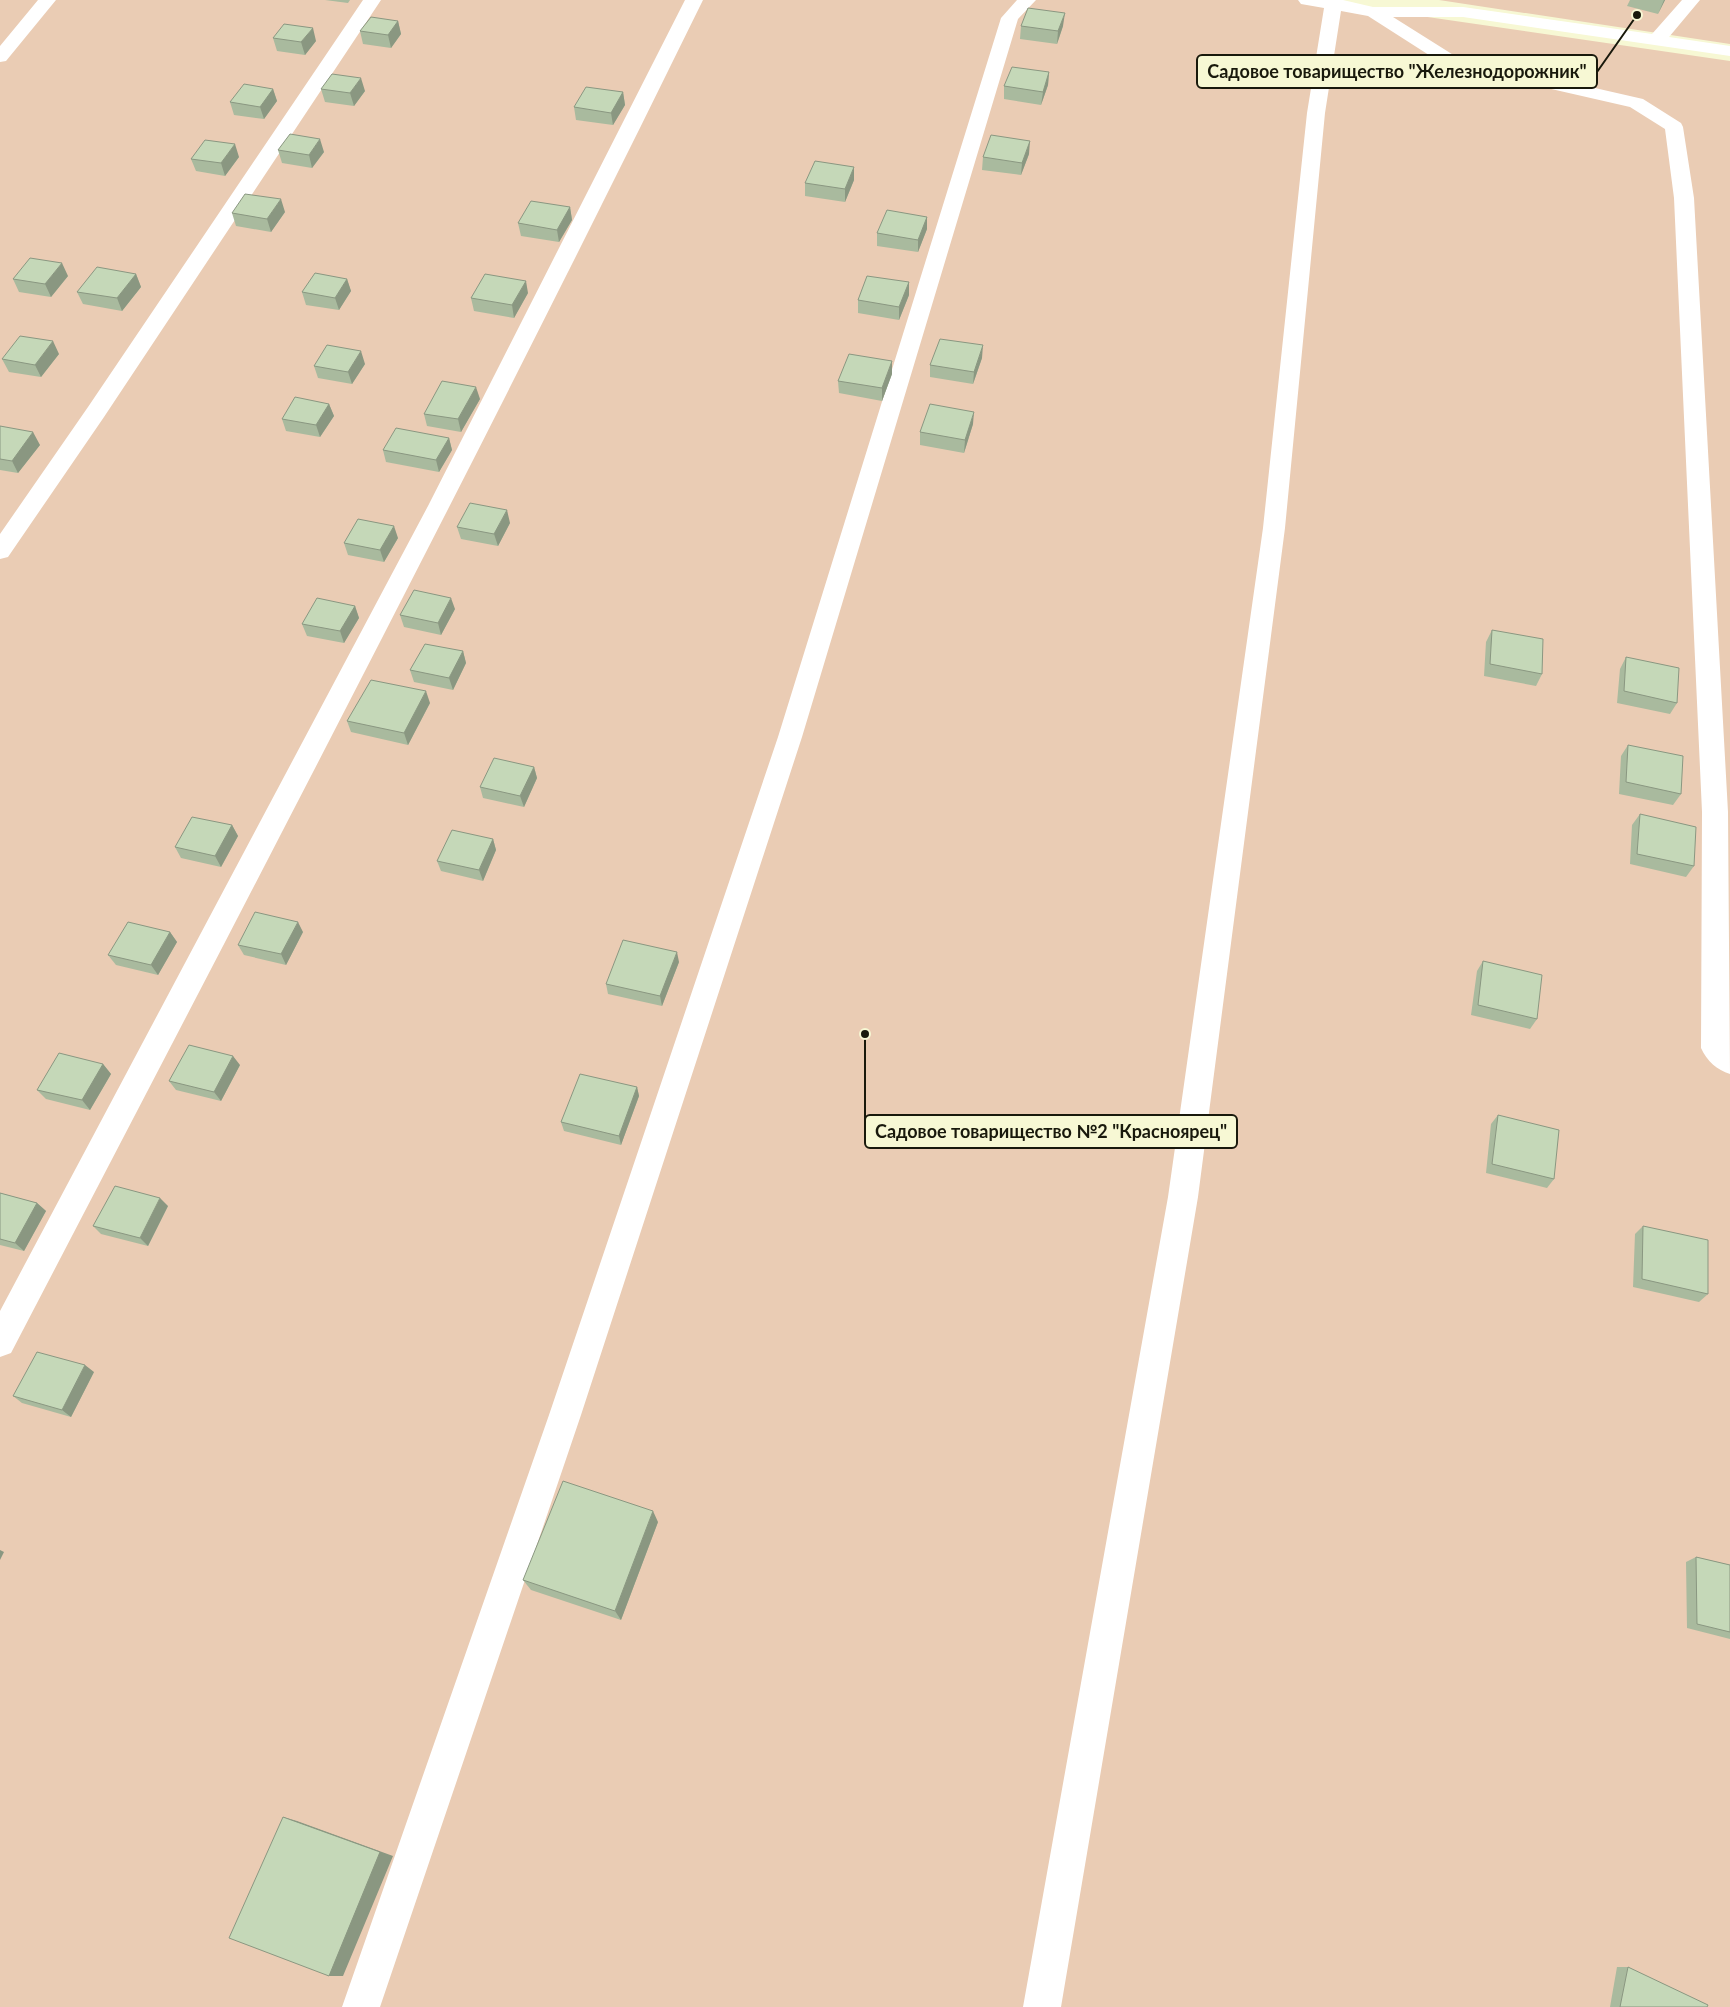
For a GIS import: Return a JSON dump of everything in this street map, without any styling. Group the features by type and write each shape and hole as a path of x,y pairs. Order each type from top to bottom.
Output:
{"lane":[{"path":"0,56 47,0"},
{"path":"0,551 96,412 372,0"},
{"path":"0,1342 288,798 574,246 694,0"},
{"path":"361,2007 564,1415 790,737 1010,18 1027,0"},
{"path":"1657,40 1691,0"},
{"path":"1042,2007 1183,1197 1274,528 1316,112 1325,2 1373,12 1463,12 1730,51"},
{"path":"1373,12 1449,60 1636,104 1674,127 1684,198 1715,812 1715,1048 1730,1062"}],"shaded area":[{"path":"0,0 1310,0 1730,61 1730,2007 0,2007"},
{"path":"1439,0 1730,0 1730,44"}],"building":[{"path":"1028,8 1065,13 1058,31 1021,26"},
{"path":"371,17 398,21 388,35 360,31"},
{"path":"284,24 313,28 301,42 273,38"},
{"path":"1012,67 1049,72 1043,92 1004,86"},
{"path":"332,74 361,78 350,93 321,89"},
{"path":"244,84 273,89 260,107 230,102"},
{"path":"586,87 623,92 611,113 574,107"},
{"path":"290,134 320,139 309,155 278,150"},
{"path":"991,135 1030,141 1022,163 983,157"},
{"path":"205,140 235,144 221,163 191,159"},
{"path":"815,161 854,167 845,189 805,183"},
{"path":"245,194 281,199 267,219 232,213"},
{"path":"531,201 570,207 557,230 518,223"},
{"path":"887,210 927,217 918,240 877,233"},
{"path":"30,258 62,263 45,284 13,279"},
{"path":"97,267 136,274 117,298 77,292"},
{"path":"315,273 347,279 335,298 302,292"},
{"path":"485,274 526,281 512,305 471,298"},
{"path":"867,276 909,282 899,307 858,300"},
{"path":"20,336 53,341 35,365 2,359"},
{"path":"940,339 983,345 974,372 930,365"},
{"path":"327,345 361,351 348,372 314,366"},
{"path":"849,354 892,361 882,388 838,381"},
{"path":"442,381 476,387 458,419 424,414"},
{"path":"295,397 329,404 316,425 282,419"},
{"path":"930,404 974,412 965,440 920,432"},
{"path":"0,426 33,432 12,461 0,459"},
{"path":"396,428 449,438 436,460 383,450"},
{"path":"470,503 507,510 494,534 457,527"},
{"path":"358,519 394,526 380,550 344,543"},
{"path":"414,590 451,598 438,623 400,615"},
{"path":"317,598 355,606 340,631 302,624"},
{"path":"1492,630 1543,639 1542,674 1490,664"},
{"path":"425,644 463,651 449,678 410,670"},
{"path":"1626,657 1679,668 1677,703 1624,691"},
{"path":"371,680 426,691 404,733 347,721"},
{"path":"1628,745 1683,756 1681,794 1626,782"},
{"path":"494,758 534,767 520,796 480,787"},
{"path":"1640,814 1696,827 1694,866 1637,854"},
{"path":"192,817 232,825 215,856 175,847"},
{"path":"452,830 493,839 479,870 437,861"},
{"path":"255,912 298,922 281,954 238,945"},
{"path":"128,922 170,932 151,965 108,955"},
{"path":"623,940 677,952 660,996 606,984"},
{"path":"1483,961 1542,975 1537,1019 1478,1005"},
{"path":"189,1045 233,1056 214,1092 169,1081"},
{"path":"59,1053 103,1064 82,1100 37,1090"},
{"path":"580,1074 637,1087 619,1136 561,1122"},
{"path":"1498,1115 1559,1130 1554,1179 1492,1164"},
{"path":"115,1186 160,1198 140,1238 93,1226"},
{"path":"0,1193 37,1203 15,1243 0,1239"},
{"path":"1643,1226 1708,1240 1708,1294 1642,1279"},
{"path":"37,1352 85,1365 62,1410 13,1396"},
{"path":"563,1481 653,1511 615,1611 523,1580"},
{"path":"1696,1557 1730,1565 1730,1632 1697,1624"},
{"path":"283,1817 380,1852 329,1976 229,1938"},
{"path":"1628,1967 1708,2005 1707,2007 1620,2007"}],"place":[{"name":"Садовое товарищество \"Железнодорожник\"","path":"1637,15"},
{"name":"Садовое товарищество №2 \"Красноярец\"","path":"865,1034"}]}
